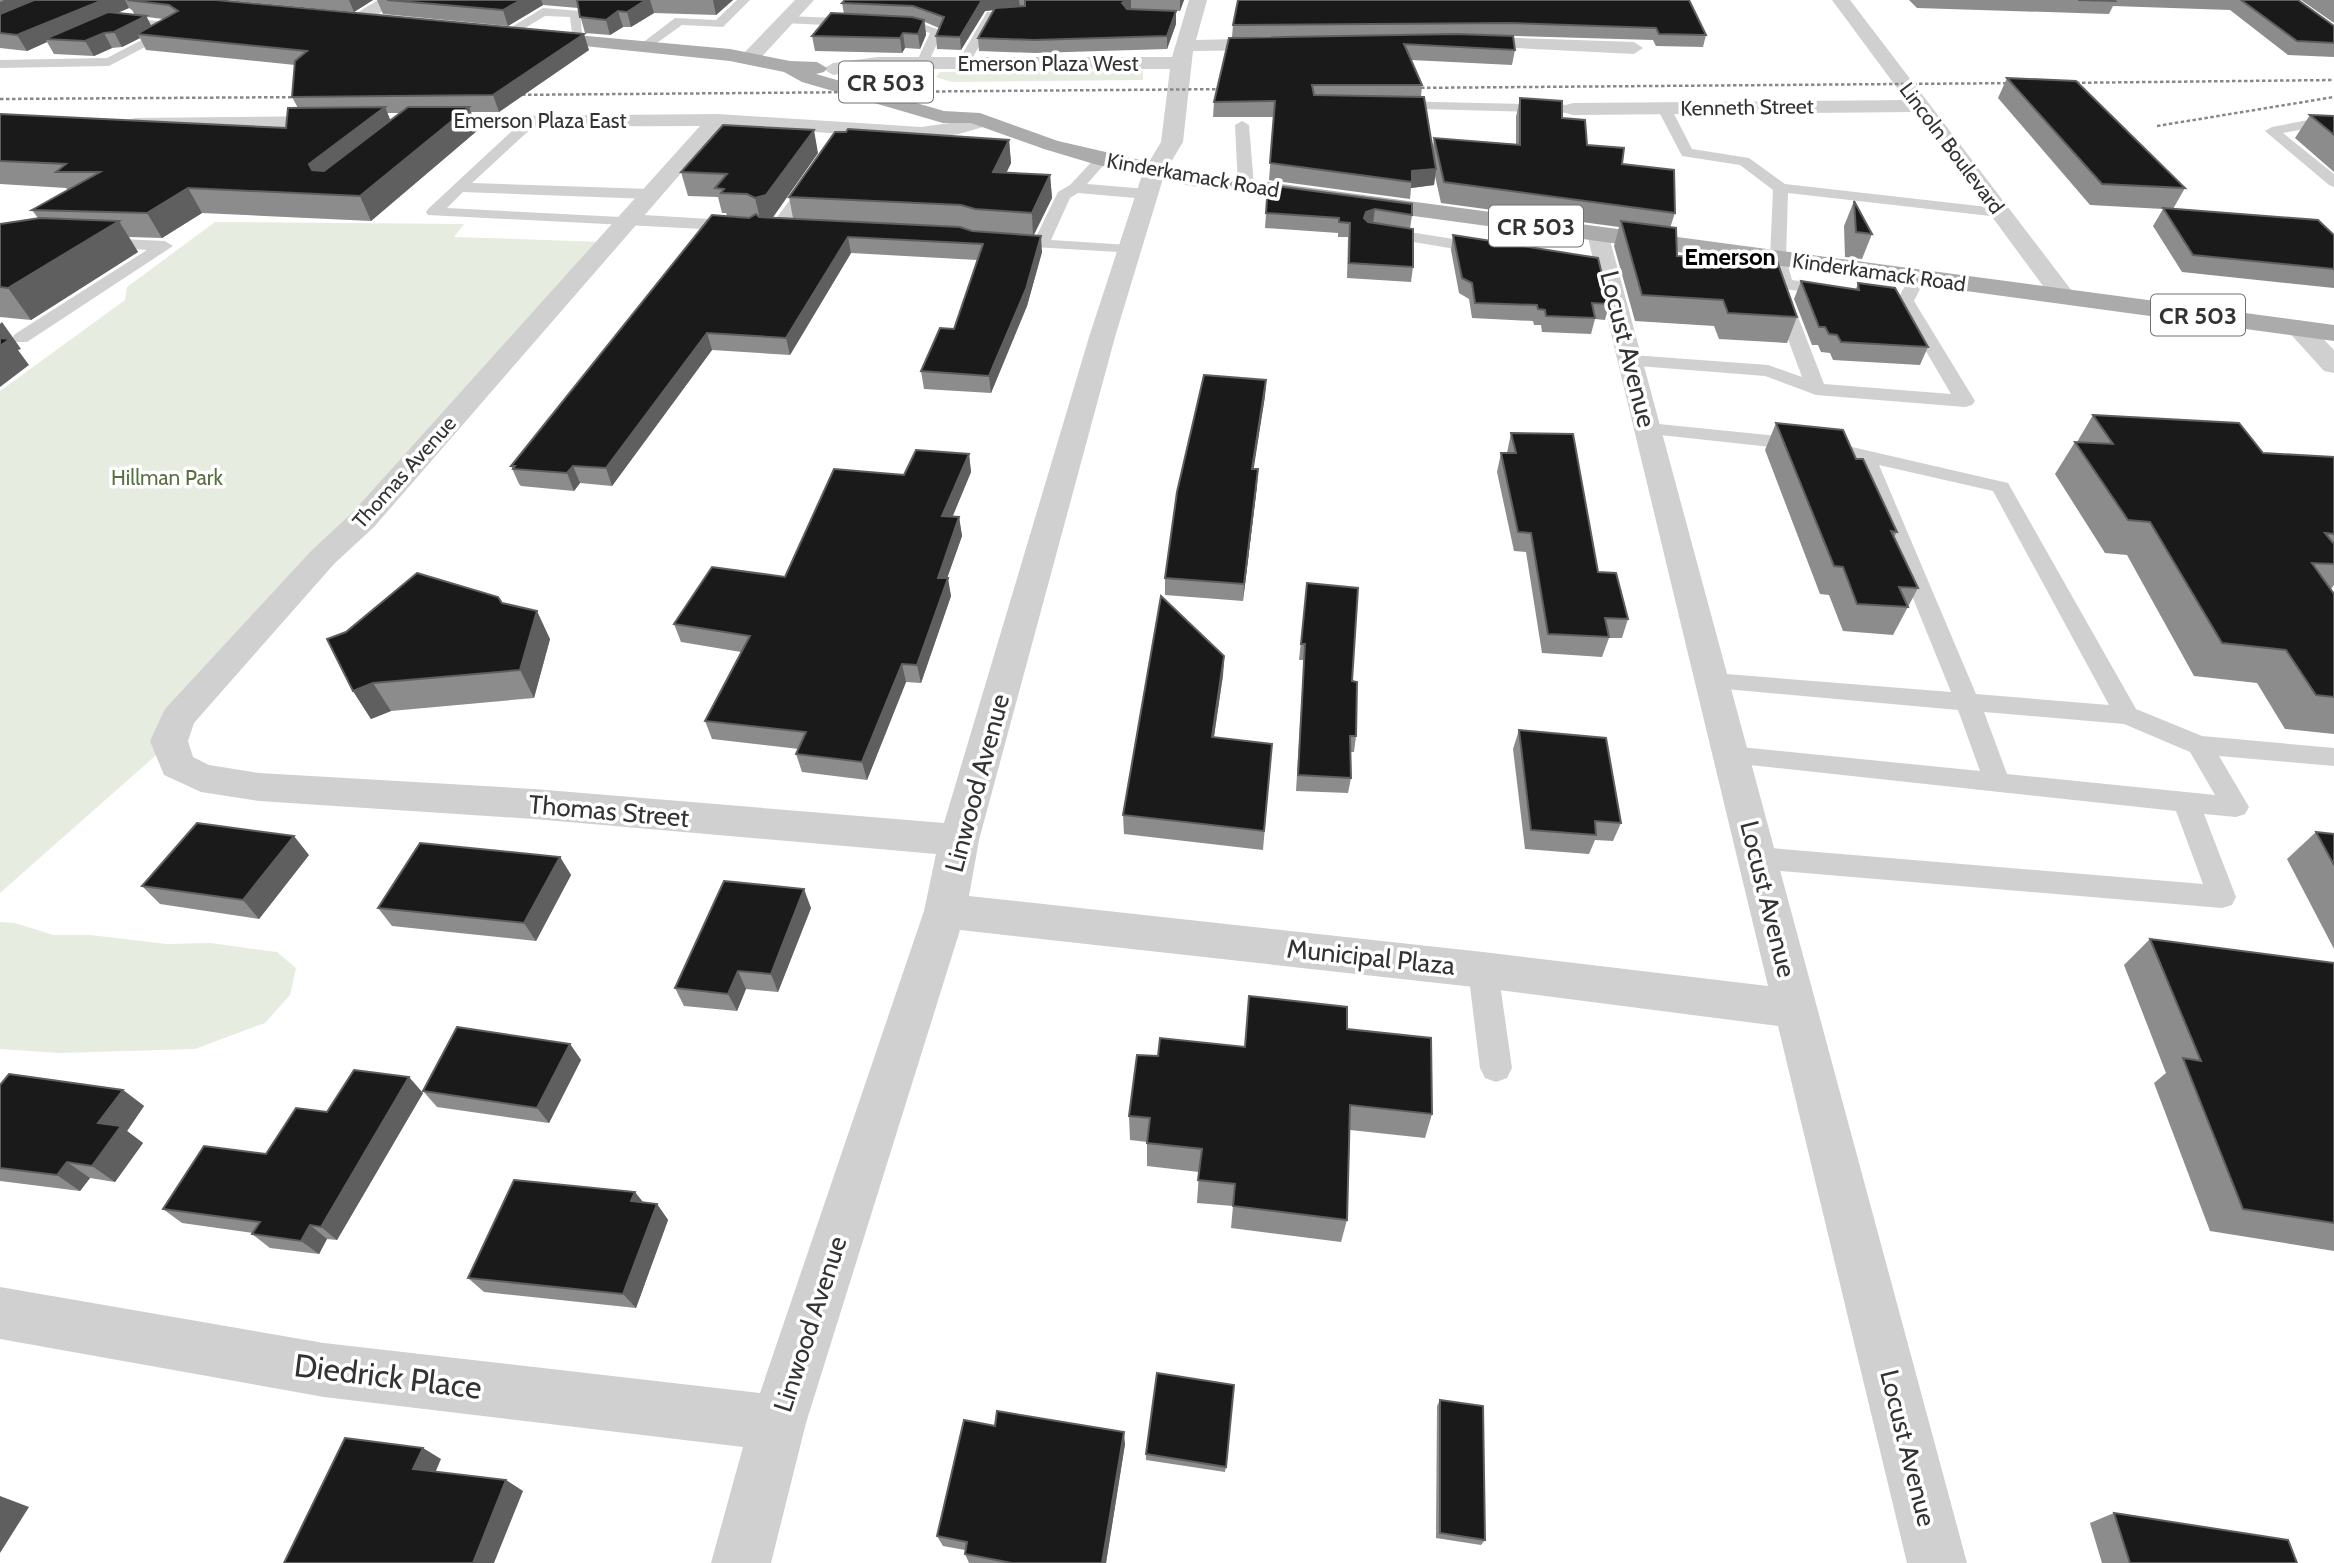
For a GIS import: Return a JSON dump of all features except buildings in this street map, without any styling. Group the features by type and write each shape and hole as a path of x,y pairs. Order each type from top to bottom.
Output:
{"main road":[{"path":"351,19 385,22"},
{"name":"Kinderkamack Road","path":"500,33 750,58 790,67 833,69 966,106 978,119"},
{"name":"Kinderkamack Road","path":"790,67 809,78 943,117 978,119 1051,145 1102,159 1151,183 1246,186 1600,256 1778,258 2334,333"}],"street":[{"path":"351,19 390,0"},
{"path":"750,58 805,0"},
{"name":"Linwood Avenue","path":"741,1563 778,1423 945,911 959,840 1129,250 1151,183 1172,142 1186,18 1198,0"},
{"name":"Lincoln Boulevard","path":"1841,0 2063,296"},
{"path":"1440,41 1634,48"},
{"name":"Emerson Plaza West","path":"833,69 878,63 963,63 1182,54 1303,44"},
{"name":"Kenneth Street","path":"1573,109 1920,106"},
{"name":"Emerson Plaza East","path":"409,124 532,120 717,120 783,131 921,133 959,128 978,119"},
{"name":"Thomas Avenue","path":"260,787 201,778 177,765 169,741 178,718 323,557 363,520 717,120"},
{"path":"116,124 363,121"},
{"name":"Locust Avenue","path":"1600,256 1632,362 1937,1563"},
{"path":"2298,328 2334,365"},
{"name":"Thomas Street","path":"260,787 546,805 959,840"},
{"name":"Municipal Plaza","path":"945,911 1483,970 1796,1009"},
{"name":"Diedrick Place","path":"0,1313 324,1370 778,1423"}],"lane":[{"path":"643,47 678,21 719,24 744,0"},
{"path":"109,23 135,12"},
{"path":"500,33 543,12 576,14 579,41"},
{"path":"963,63 991,15 1020,14"},
{"path":"786,20 914,25 932,29 937,31 922,63"},
{"path":"0,64 109,62 177,27 109,23"},
{"path":"22,63 54,47"},
{"path":"1369,105 1573,109"},
{"path":"1664,108 1687,153 1744,161 1781,188 1999,212"},
{"path":"2334,119 2272,131 2334,181"},
{"path":"532,120 434,212 773,227 824,162"},
{"path":"1242,125 1246,186"},
{"path":"1041,244 1063,195 1075,188 1102,159"},
{"path":"1075,188 1151,183"},
{"path":"458,187 650,194"},
{"path":"1781,188 1778,258 1784,284 1781,295 1816,389"},
{"path":"1373,231 1498,251"},
{"path":"987,241 1129,250"},
{"path":"22,338 165,246 85,243"},
{"path":"1905,301 1918,277"},
{"path":"1784,284 1905,301"},
{"path":"1632,362 1768,372 1816,389 1965,401 1905,301"},
{"path":"1649,429 1826,447 2001,487 2127,715"},
{"path":"1866,456 1967,701 1997,782"},
{"path":"1713,681 2127,715 2199,745 2334,757"},
{"path":"1731,755 2236,807 2199,745"},
{"path":"1758,858 2222,897 2186,802"},
{"path":"1483,970 1496,1068"}],"green space":[{"path":"1143,71 1143,80 952,82 936,77 940,72"},
{"name":"Hillman Park","path":"215,222 464,224 454,237 604,242 163,749 0,893 0,391 125,300 127,287"},
{"path":"0,922 15,923 53,935 90,935 167,944 210,943 277,952 296,968 290,995 265,1023 195,1049 59,1053 0,1049"}],"railway":[{"path":"2058,83 2334,80"},
{"path":"1403,88 2023,83"},
{"path":"504,95 1235,89"},
{"path":"0,99 311,97"},
{"path":"2157,126 2334,97"}],"district":[{"name":"Emerson","path":"1730,256"}]}
